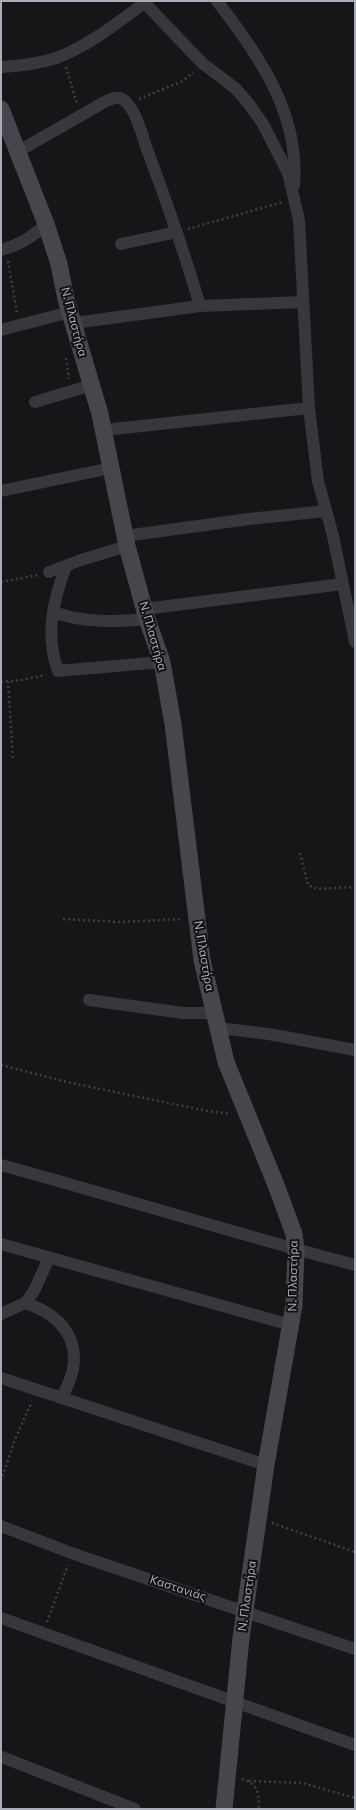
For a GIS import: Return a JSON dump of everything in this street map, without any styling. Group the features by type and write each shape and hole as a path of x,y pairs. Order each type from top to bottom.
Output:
{"street":[{"path":"217,1 238,28 260,62 282,103 289,125 294,149 294,195"},
{"path":"1,67 34,63 62,55 91,40 145,2 202,64 234,88 249,104 263,124 288,173 300,220 309,408 318,481 344,584 353,625 355,642"},
{"path":"17,152 111,99 120,98 133,112 141,132 177,232 200,306"},
{"name":"Ν. Πλαστήρα","path":"1,109 46,224 59,264 72,318 104,430 126,541 146,614 162,662 173,724 202,960 226,1062 276,1185 294,1234 296,1250 294,1305 266,1465 245,1610 224,1809"},
{"path":"3,249 17,245 32,238 46,224"},
{"path":"121,244 177,232"},
{"path":"1,330 19,324 200,306 303,302"},
{"path":"35,402 92,385"},
{"path":"104,430 309,408"},
{"path":"1,491 111,468"},
{"path":"49,572 126,541 249,519 326,511"},
{"path":"66,566 58,586 50,640 53,657 58,671 162,662"},
{"path":"53,612 70,618 98,622 344,584"},
{"path":"89,1000 183,1013 269,1034 355,1050"},
{"path":"1,1165 110,1194 296,1250 355,1265"},
{"path":"1,1244 291,1325"},
{"path":"1,1314 25,1303 34,1291 49,1258"},
{"path":"25,1303 38,1308 53,1317 65,1329 71,1339 74,1353 73,1370 62,1398"},
{"path":"1,1378 266,1465"},
{"name":"Καστανιάς","path":"1,1526 74,1554 355,1648"},
{"path":"1,1618 160,1676 355,1744"},
{"path":"2,1757 135,1809"}],"path":[{"path":"62,55 81,116"},
{"path":"127,104 184,81 202,64"},
{"path":"177,232 294,195"},
{"path":"3,249 11,270 19,324"},
{"path":"65,355 69,392"},
{"path":"1,582 49,572"},
{"path":"1,682 21,680 58,671"},
{"path":"8,681 13,760"},
{"path":"300,853 308,885 316,889 355,887"},
{"path":"63,919 120,922 164,922 197,918"},
{"path":"1,1065 67,1082 199,1110 246,1114"},
{"path":"1,1481 25,1415 37,1390"},
{"path":"259,1518 355,1552"},
{"path":"44,1634 57,1593 74,1554"},
{"path":"227,1776 249,1781 302,1783 355,1798"},
{"path":"249,1781 257,1789 259,1809"}]}
